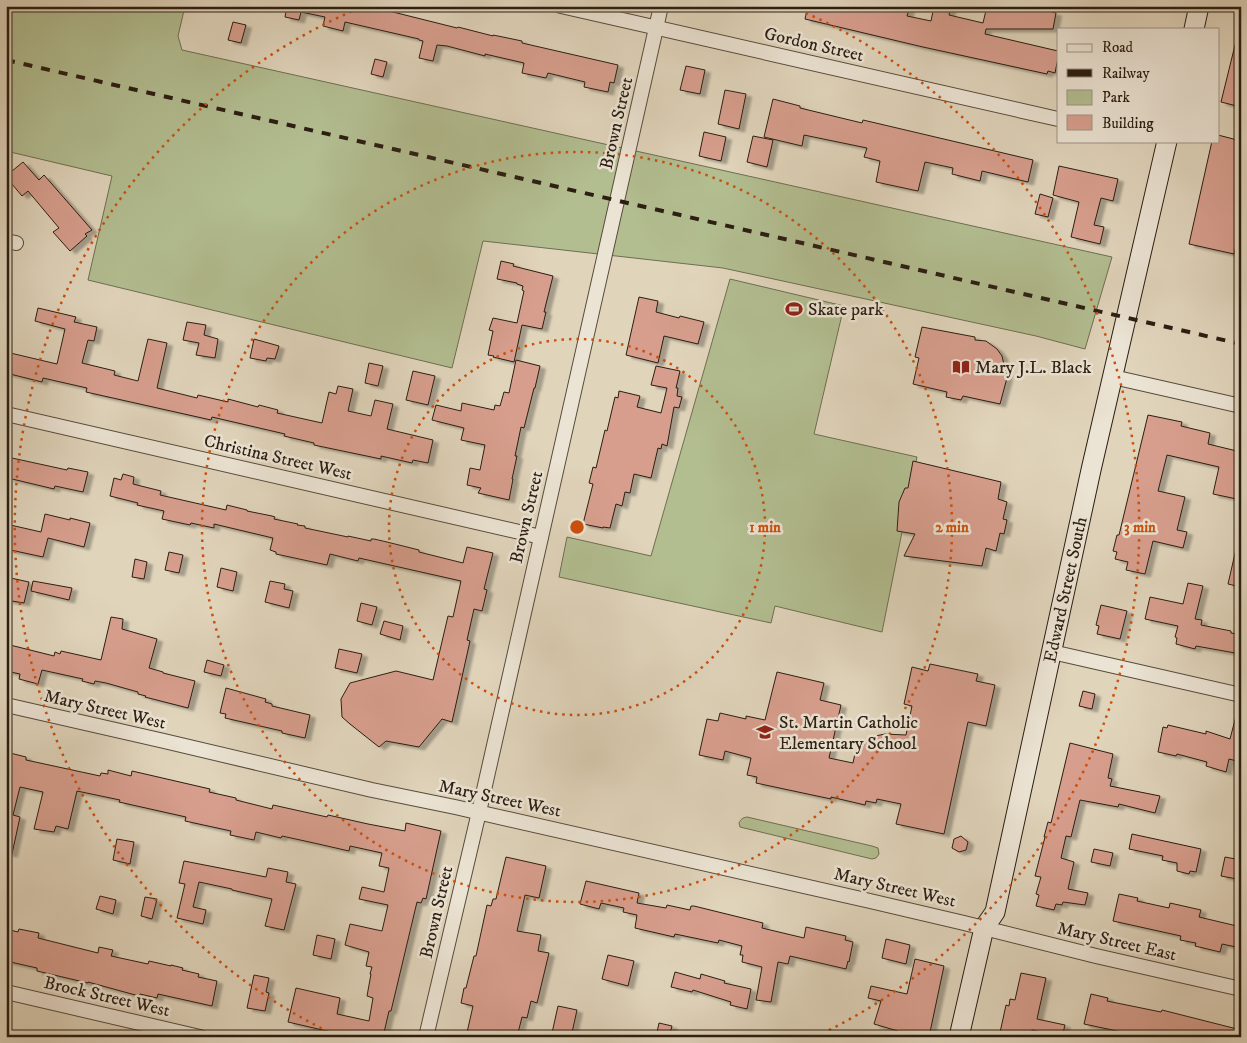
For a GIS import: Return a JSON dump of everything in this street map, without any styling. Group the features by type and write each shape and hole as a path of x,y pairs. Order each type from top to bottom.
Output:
{"main road":[{"path":"1194,28 1199,6"},
{"name":"Edward Street South","path":"959,1037 984,928 996,912 1163,142"}],"street":[{"name":"Gordon Street","path":"561,6 1057,119"},
{"name":"Brown Street","path":"426,1037 582,360 606,245 661,6"},
{"path":"1113,377 1241,406"},
{"name":"Christina Street West","path":"6,414 541,537"},
{"path":"1052,652 1241,695"},
{"name":"Mary Street West","path":"6,706 372,790 851,896 984,928"},
{"name":"Mary Street East","path":"984,928 1241,989"},
{"name":"Brock Street West","path":"6,992 200,1037"}],"green space":[{"path":"6,6 185,6 178,36 182,50 1112,257 1085,349 1036,336 723,268 483,241 452,368 88,280 112,176 6,151"},
{"path":"730,279 844,306 814,434 917,457 882,632 775,606 771,623 559,577 567,537 651,556"},
{"path":"747,817 872,846 878,848 879,854 876,858 872,859 740,827 740,821"}],"building":[{"path":"287,6 369,6 618,65 614,83 610,82 608,92 584,87 585,82 548,73 546,78 522,73 524,63 485,54 485,56 447,46 437,45 433,61 419,58 423,41 419,39 345,22 343,31 323,26 325,17 301,12 299,20 285,17"},
{"path":"808,6 910,6 907,16 931,21 934,6 951,6 949,15 983,23 987,6 1040,6 1040,9 1056,13 1053,29 986,29 985,34 1057,51 1057,63 1055,73 1048,71 1047,74 805,19"},
{"path":"233,22 246,25 241,43 228,40"},
{"path":"1236,41 1241,41 1241,107 1221,102"},
{"path":"375,59 387,62 383,77 371,74"},
{"path":"686,66 705,70 700,94 680,90"},
{"path":"725,90 746,94 739,129 718,124"},
{"path":"773,99 800,106 800,108 862,123 863,120 1033,160 1028,182 982,171 980,181 952,174 953,168 925,162 918,191 876,182 880,161 864,157 867,148 804,135 802,146 764,137"},
{"path":"704,132 726,137 721,161 699,156"},
{"path":"753,136 773,140 767,167 747,162"},
{"path":"1220,136 1241,141 1241,225 1234,254 1189,244 1212,142 1220,142"},
{"path":"23,162 39,180 44,175 92,230 85,234 87,236 70,251 53,232 59,228 28,191 22,196 6,177"},
{"path":"1059,166 1118,179 1113,201 1101,198 1094,225 1104,227 1100,244 1071,237 1079,202 1053,195"},
{"path":"1040,194 1053,198 1048,217 1035,214"},
{"path":"501,261 553,276 542,329 522,325 514,362 488,355 493,331 489,330 493,318 517,323 524,291 522,290 523,286 517,283 497,279"},
{"path":"639,297 658,301 656,312 704,322 698,344 664,336 658,363 626,355"},
{"path":"38,308 76,317 74,322 97,327 94,341 88,340 82,363 115,371 114,375 138,381 148,339 167,343 157,388 197,398 198,395 228,402 228,399 258,407 259,405 278,410 277,413 322,423 329,392 336,394 338,386 353,389 348,411 371,416 375,400 393,404 387,429 433,440 428,463 413,460 412,463 381,456 381,459 314,445 314,443 284,436 285,434 212,417 211,420 86,392 87,388 43,378 42,382 6,373 6,352 57,364 65,329 35,321"},
{"path":"187,322 206,325 204,335 218,339 215,358 196,355 199,343 183,340"},
{"name":"Mary J.L. Black","path":"922,327 975,337 975,340 986,341 997,349 1002,356 1007,378 1000,404 963,396 961,400 946,397 947,392 913,384 919,358 915,357"},
{"path":"254,339 279,346 275,359 267,358 266,361 250,358"},
{"path":"516,360 540,366 524,428 521,427 509,500 478,493 481,488 467,485 470,468 480,470 485,445 461,440 464,428 432,420 436,405 461,411 462,403 494,410 495,405 500,406 504,392 509,393"},
{"path":"369,363 383,366 378,386 365,383"},
{"path":"656,366 680,371 676,388 678,388 677,396 682,397 679,408 674,407 667,446 662,444 661,449 658,448 651,478 634,474 630,493 625,492 622,506 616,504 610,528 583,524 593,484 589,483 593,467 596,468 605,430 607,431 615,397 618,398 619,391 640,396 637,407 661,413 667,388 651,385"},
{"path":"413,371 435,376 428,405 406,400"},
{"path":"1148,415 1182,422 1181,426 1210,433 1208,444 1241,452 1241,481 1237,499 1213,494 1219,467 1167,455 1158,491 1185,497 1177,530 1187,532 1183,548 1153,541 1145,574 1126,570 1128,562 1115,559 1117,552 1113,551 1117,535 1119,535"},
{"path":"12,458 67,470 68,468 88,472 83,492 55,486 54,489 8,478"},
{"path":"913,461 1001,482 998,499 1007,502 1003,519 1007,520 1004,534 1000,533 996,551 986,548 982,566 904,556 915,534 897,531 899,502 905,488 908,488"},
{"path":"123,474 134,477 133,484 161,491 160,495 226,510 227,505 272,516 275,517 274,519 305,526 305,528 371,541 371,539 374,539 463,563 467,547 493,553 484,589 487,590 482,611 474,609 467,640 470,641 452,722 442,719 419,747 386,741 379,747 342,717 341,699 350,683 396,671 433,680 448,616 453,617 461,581 359,558 358,561 330,554 327,565 276,554 276,552 270,550 273,538 214,524 214,528 162,519 164,511 110,496 114,478 121,480"},
{"path":"45,514 90,523 84,547 48,538 43,557 6,549 6,524 41,532"},
{"path":"1236,549 1241,550 1241,587 1228,584"},
{"path":"169,552 183,555 179,573 165,570"},
{"path":"135,559 147,562 144,579 132,577"},
{"path":"221,568 237,572 233,591 217,587"},
{"path":"6,577 29,582 24,603 6,600"},
{"path":"33,581 72,588 69,600 31,591"},
{"path":"270,581 285,584 284,589 293,591 289,608 265,602"},
{"path":"1188,583 1203,586 1195,619 1202,620 1201,625 1241,635 1241,654 1196,646 1195,649 1176,644 1177,638 1175,637 1178,626 1145,619 1150,597 1183,604"},
{"path":"361,603 377,607 372,625 357,621"},
{"path":"1101,605 1127,611 1120,639 1097,634 1099,626 1096,625"},
{"path":"111,617 123,619 122,629 157,639 149,668 195,681 188,708 145,697 138,694 138,692 106,683 95,681 94,684 82,681 83,679 42,670 38,684 19,679 20,674 6,671 6,644 54,656 55,652 60,654 61,651 101,660"},
{"path":"384,621 403,626 400,640 380,634"},
{"path":"339,649 362,654 357,673 335,668"},
{"path":"207,660 224,665 221,676 204,672"},
{"path":"930,664 978,674 976,681 995,685 986,726 968,722 944,834 896,824 901,804 877,799 876,803 866,801 865,805 756,783 757,777 747,775 751,758 725,751 723,760 699,755 707,719 718,721 720,713 746,719 746,716 765,720 777,672 824,683 820,700 841,705 829,758 853,763 855,753 866,741 875,736 885,734 906,735 912,706 904,704 912,667 928,671"},
{"path":"226,688 266,699 265,702 272,704 272,706 310,715 305,738 225,718 226,714 220,713"},
{"path":"1083,691 1095,694 1092,709 1079,706"},
{"path":"1236,716 1241,716 1241,762 1229,759 1226,772 1206,766 1207,762 1177,754 1176,756 1158,752 1163,727 1167,728 1168,725 1206,734 1206,731 1230,739"},
{"path":"1070,743 1113,754 1108,778 1112,779 1110,786 1160,796 1155,813 1119,804 1118,807 1080,800 1071,837 1066,836 1061,858 1074,862 1068,889 1088,893 1085,905 1063,902 1062,905 1056,904 1054,910 1036,906 1039,895 1036,894 1041,877 1035,876 1048,822 1051,823"},
{"path":"6,752 26,757 26,760 100,776 101,773 108,774 108,770 131,776 132,771 210,789 209,792 272,809 273,805 405,831 406,823 441,831 426,899 423,898 421,903 417,902 383,1037 344,1037 344,1035 288,1022 296,988 340,998 337,1014 369,1021 373,998 367,996 372,967 366,966 369,952 345,945 350,924 382,931 388,905 359,899 362,887 384,892 389,868 379,866 382,853 350,846 349,851 256,832 254,840 230,835 231,831 185,821 186,817 77,791 68,829 56,826 54,832 34,829 43,792 20,787 13,815 20,817 12,854 6,853"},
{"path":"1132,834 1201,849 1196,872 1190,871 1189,874 1177,871 1177,863 1162,860 1163,856 1129,849"},
{"path":"961,836 968,842 966,850 959,852 952,848 954,839"},
{"path":"117,839 134,842 130,864 113,860"},
{"path":"1094,849 1113,853 1110,866 1091,862"},
{"path":"506,857 546,866 539,898 525,895 517,931 541,935 538,951 549,953 537,1003 531,1001 527,1018 522,1017 517,1037 466,1037 473,1006 461,1003 464,988 466,988 474,956 476,956 487,905 491,906 493,899 496,899"},
{"path":"1225,857 1241,860 1237,879 1221,876"},
{"path":"184,861 266,877 268,868 288,872 286,882 296,884 284,930 265,926 272,899 199,882 193,907 206,910 203,924 177,918 185,884 179,883"},
{"path":"586,881 639,893 637,903 666,908 667,905 690,910 691,906 694,906 763,923 762,928 804,938 806,927 846,936 845,940 853,942 849,962 846,969 790,956 788,964 778,962 771,1002 756,1000 762,967 742,962 743,955 740,955 742,946 719,940 718,943 675,934 674,937 635,928 637,915 623,912 624,908 601,903 599,909 580,904"},
{"path":"1119,894 1138,898 1137,901 1169,908 1170,903 1201,910 1199,917 1241,928 1241,948 1222,944 1220,952 1195,946 1196,943 1180,940 1181,936 1113,921"},
{"path":"100,896 116,900 113,914 96,909"},
{"path":"145,897 157,899 152,919 141,916"},
{"path":"19,929 39,933 38,938 98,953 99,947 113,950 111,956 148,964 149,961 183,968 182,970 199,974 198,977 217,981 212,1006 158,994 157,998 140,994 139,996 37,971 37,968 6,961 6,935 9,936 10,930 18,932"},
{"path":"317,935 335,939 331,959 313,955"},
{"path":"886,939 910,945 906,964 882,958"},
{"path":"608,955 634,961 628,986 602,979"},
{"path":"915,959 944,966 929,1037 897,1037 898,1031 874,1024 881,1001 868,998 871,986 907,994"},
{"path":"675,972 700,979 701,974 725,981 724,983 751,989 747,1009 730,1005 731,1002 693,990 692,992 671,987"},
{"path":"1021,973 1046,978 1037,1019 1065,1025 1062,1037 1032,1030 1030,1037 999,1037 1006,1005 1009,1006 1010,999 1015,1000"},
{"path":"254,975 269,978 266,992 269,993 265,1011 247,1008"},
{"path":"1091,994 1108,998 1107,1001 1161,1012 1162,1010 1241,1030 1241,1037 1157,1037 1140,1033 1139,1037 1122,1035 1122,1032 1084,1024"},
{"path":"558,1006 577,1010 571,1037 552,1033"},
{"path":"659,1023 672,1026 669,1037 656,1037"}],"railway":[{"path":"6,60 1241,344"}],"place":[{"name":"Skate park","path":"794,309"},
{"name":"Mary J.L. Black","path":"961,367"},
{"name":"St. Martin Catholic Elementary School","path":"765,732"}]}
